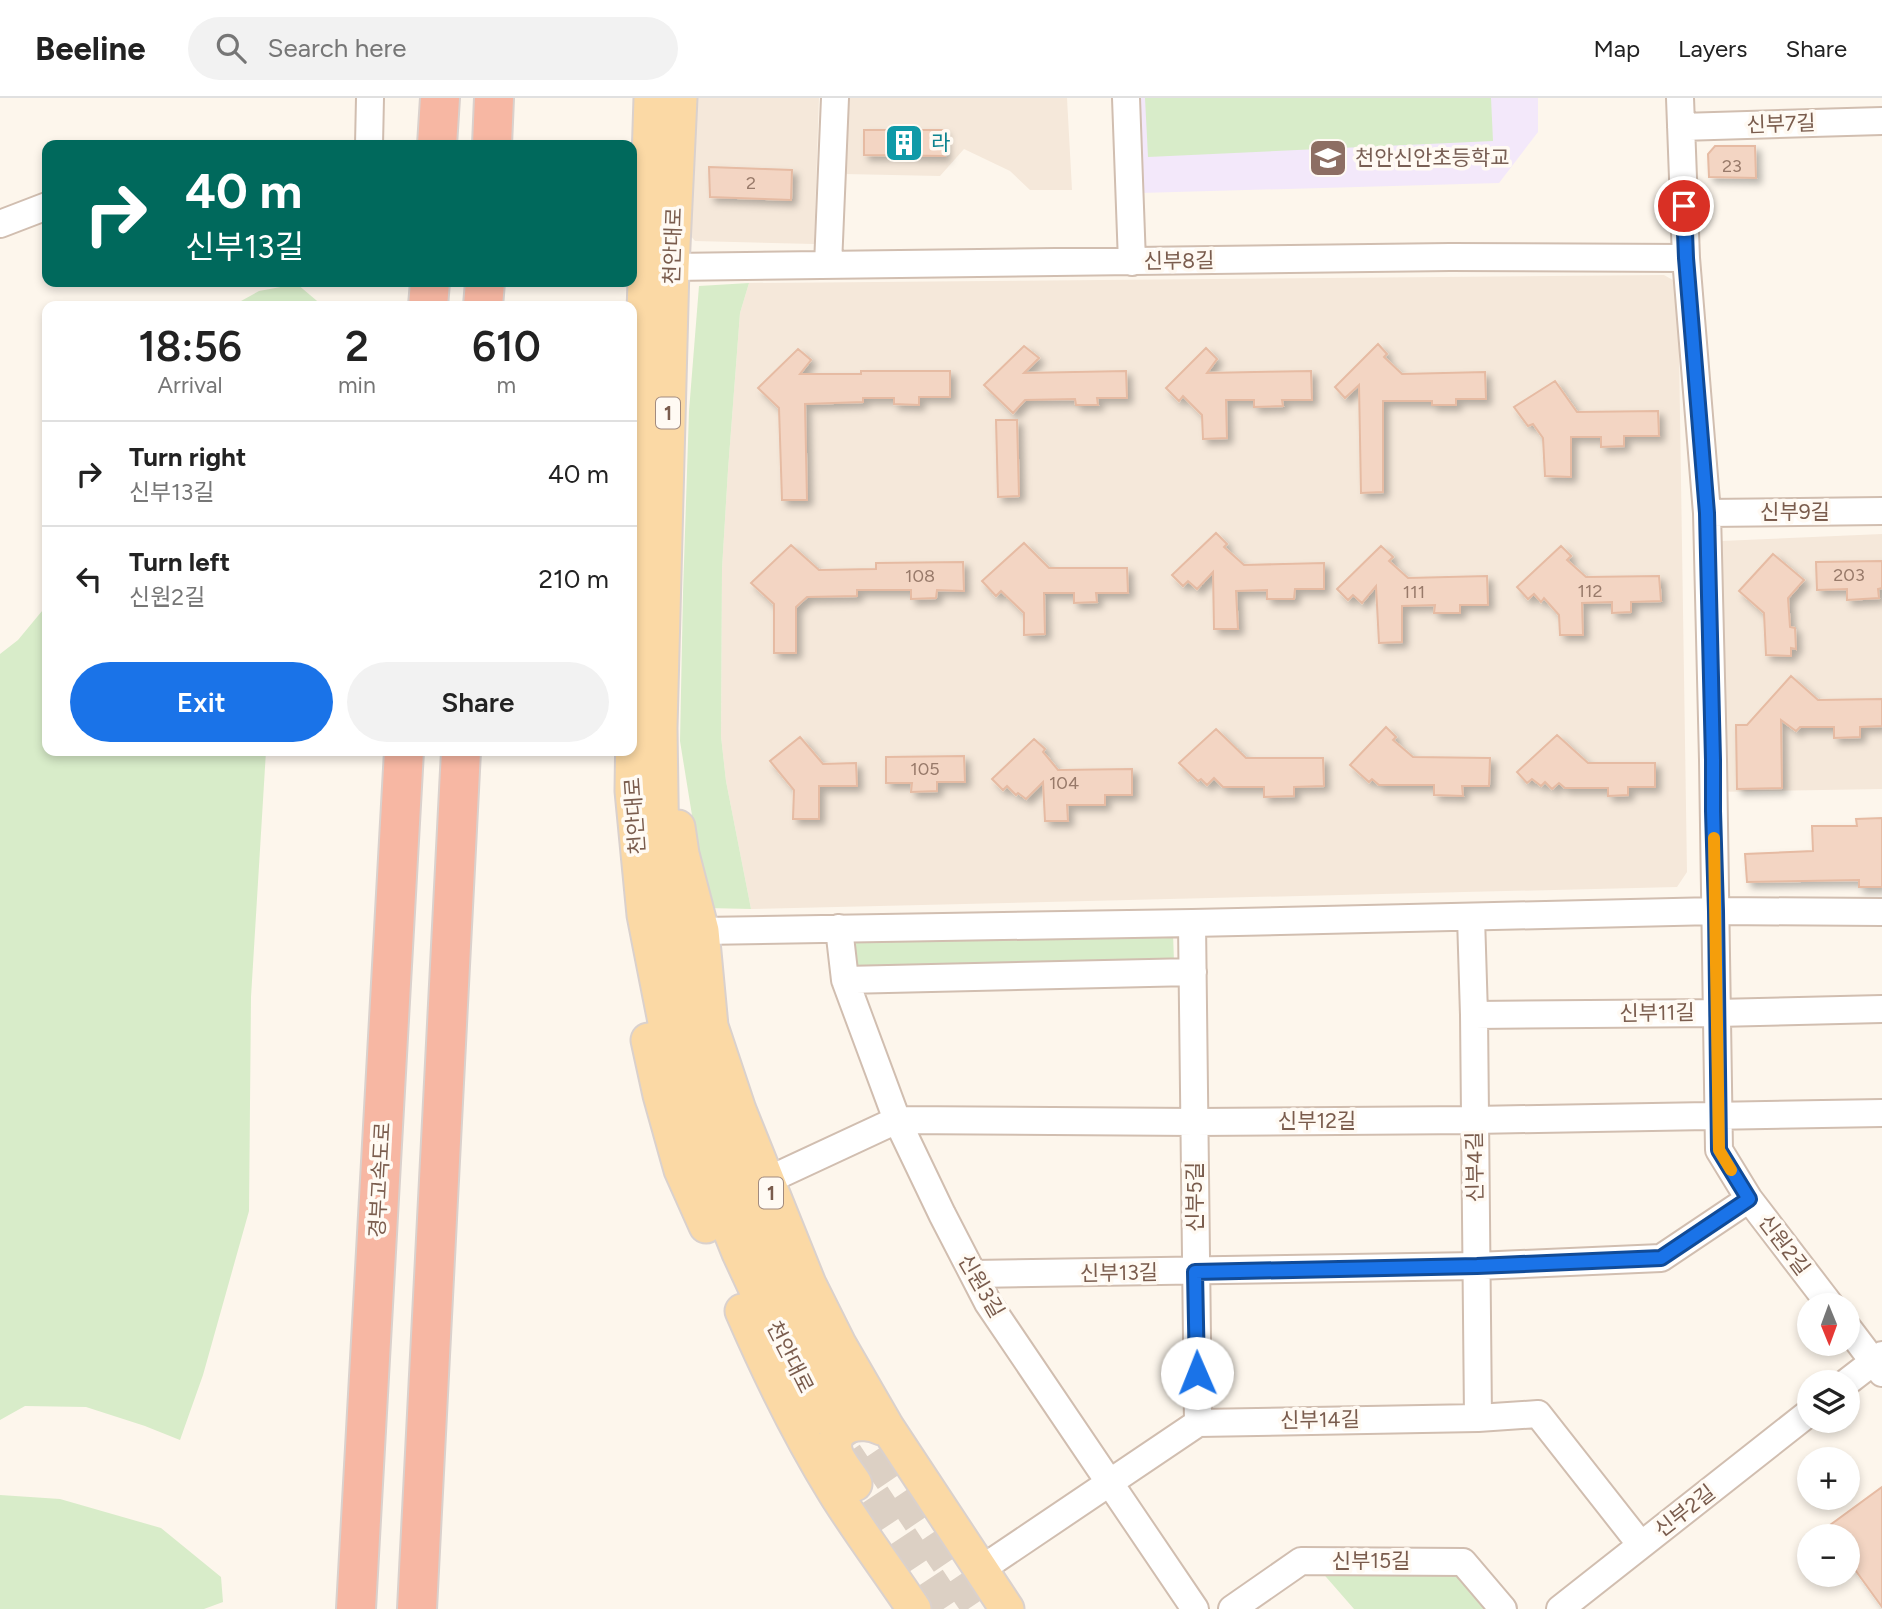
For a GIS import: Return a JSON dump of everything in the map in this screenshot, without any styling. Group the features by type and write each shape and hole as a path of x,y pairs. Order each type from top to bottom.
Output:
{"highway":[{"path":"437,140 440,98"},
{"path":"492,140 494,98"},
{"name":"경부고속도로","path":"356,1609 404,756"},
{"path":"417,1609 461,756"}],"main road":[{"name":"천안대로","path":"637,519 651,98"},
{"name":"천안대로","path":"633,756 632,791 644,915 666,1027 693,1126 714,1191 739,1253 778,1335 808,1394 834,1414 817,1356 753,1220 722,1135 698,1052 673,937 662,863 660,728 672,267 680,98"},
{"name":"1","path":"660,728 682,854 702,931 711,1026 766,1181 809,1284 839,1344 894,1437 1007,1609"},
{"name":"1","path":"632,791 636,973 660,1095 681,1170 755,1341 797,1423 835,1493 914,1609"},
{"path":"894,1437 872,1423 851,1424 844,1427 838,1435 835,1449 924,1609"}],"street":[{"path":"369,140 370,98"},
{"path":"828,265 835,98"},
{"path":"1126,98 1132,262"},
{"name":"신원2길","path":"1680,98 1686,258 1707,513 1719,1150 1749,1199 1821,1293"},
{"name":"신부7길","path":"1681,127 1882,121"},
{"path":"0,224 42,208"},
{"name":"신부8길","path":"672,267 1450,257 1686,258"},
{"name":"신부9길","path":"1707,513 1882,512"},
{"path":"702,931 1716,911 1882,912"},
{"name":"신부4길","path":"1471,916 1478,1418"},
{"name":"신부5길","path":"1192,923 1198,1423"},
{"name":"신원3길","path":"839,928 845,980 897,1120 973,1275 988,1303 1195,1609"},
{"path":"845,980 1193,972"},
{"name":"신부11길","path":"1474,1015 1882,1009"},
{"name":"신부12길","path":"766,1181 897,1120 1195,1122 1882,1113"},
{"name":"신부13길","path":"973,1275 1477,1266 1661,1258 1749,1199"},
{"path":"1860,1342 1879,1363 1860,1374"},
{"name":"신부14길","path":"1198,1423 1478,1418 1538,1414 1641,1545"},
{"name":"신부2길","path":"1560,1609 1797,1422"},
{"path":"980,1570 1198,1423"},
{"name":"신부15길","path":"1232,1609 1301,1561 1328,1561 1463,1562 1503,1609"}],"shaded area":[{"path":"685,98 819,98 814,244 695,241 683,227"},
{"path":"846,98 1067,98 1072,190 1030,190 1010,171 964,149 940,176 844,174"},
{"name":"천안신안초등학교","path":"1135,98 1538,98 1538,132 1499,183 1140,193"},
{"path":"1664,275 1678,283 1687,872 1677,887 751,909 726,781 721,736 722,569 728,470 740,313 749,283"},
{"path":"1882,534 1882,789 1714,792 1712,554 1721,541"}],"green space":[{"path":"1145,98 1491,98 1493,141 1148,157"},
{"path":"749,283 740,313 728,470 722,569 721,736 726,781 751,909 707,908 680,741 689,411 699,286"},
{"path":"301,287 317,301 241,301 259,291"},
{"path":"42,611 42,756 266,756 251,997 249,1211 203,1375 180,1440 86,1407 25,1406 0,1420 0,654 18,640"},
{"path":"1173,933 1174,962 859,972 852,965 849,934"},
{"path":"0,1495 60,1499 161,1528 221,1577 223,1602 204,1609 0,1609"},
{"path":"1459,1569 1494,1609 1354,1609 1320,1570"}],"building":[{"name":"라","path":"864,130 944,130 945,156 864,155"},
{"path":"1715,146 1755,146 1756,178 1709,177 1708,154"},
{"path":"709,167 792,170 791,200 710,197"},
{"path":"1378,344 1387,354 1384,357 1402,374 1485,372 1486,399 1456,399 1456,405 1432,405 1432,401 1383,401 1383,492 1361,493 1359,385 1345,398 1335,387"},
{"path":"1024,346 1039,358 1024,373 1126,371 1127,398 1097,398 1098,405 1076,405 1075,399 1025,400 1013,413 984,385"},
{"path":"1206,348 1217,359 1207,373 1311,371 1312,400 1282,400 1283,406 1254,407 1254,400 1226,400 1227,438 1203,439 1202,415 1183,396 1179,401 1166,388"},
{"path":"798,349 811,360 800,374 950,371 950,397 919,397 919,405 894,404 894,398 805,404 807,500 782,500 779,408 758,388"},
{"path":"1555,381 1577,412 1658,411 1659,436 1624,436 1624,446 1601,447 1601,437 1571,437 1571,477 1545,476 1543,438 1533,424 1528,426 1514,407"},
{"path":"996,420 1017,420 1019,496 998,497"},
{"path":"1216,533 1227,544 1224,547 1244,565 1324,563 1324,589 1295,589 1294,599 1267,599 1267,590 1236,591 1238,629 1214,629 1213,572 1197,589 1188,581 1183,586 1172,575"},
{"path":"1024,543 1049,568 1127,568 1128,593 1096,593 1097,602 1074,603 1074,593 1044,593 1045,634 1024,635 1024,613 1001,591 996,596 982,581"},
{"path":"791,545 819,570 876,569 876,563 963,562 964,591 937,590 936,598 911,599 911,590 857,590 857,596 807,597 796,607 796,653 774,653 774,604 751,583"},
{"path":"1381,546 1393,557 1389,561 1408,578 1487,576 1488,605 1460,605 1460,613 1434,613 1435,605 1402,606 1402,642 1379,643 1376,586 1362,603 1353,595 1348,600 1337,589"},
{"path":"1561,546 1571,556 1567,560 1586,577 1659,576 1661,601 1631,602 1631,612 1612,613 1612,602 1582,603 1583,635 1560,635 1559,615 1544,598 1541,602 1534,594 1528,599 1517,587"},
{"path":"1773,554 1804,580 1788,598 1790,627 1795,628 1796,649 1791,648 1791,656 1766,655 1764,613 1739,591"},
{"path":"1882,561 1882,588 1878,589 1879,598 1847,600 1847,589 1817,590 1816,562"},
{"path":"1791,676 1818,700 1882,699 1882,726 1860,727 1860,737 1834,738 1834,727 1800,727 1796,731 1781,720 1782,788 1737,789 1736,725 1747,725"},
{"path":"1386,727 1396,737 1393,740 1413,757 1490,758 1489,786 1462,786 1463,796 1434,795 1434,785 1379,785 1372,779 1369,782 1350,765"},
{"path":"1216,729 1246,758 1323,758 1324,786 1294,787 1294,796 1264,797 1264,787 1223,787 1214,778 1207,785 1201,779 1198,781 1179,763"},
{"path":"1557,735 1588,763 1655,763 1655,787 1628,787 1628,795 1608,796 1608,788 1565,788 1559,783 1552,789 1545,782 1541,786 1532,779 1527,783 1517,772"},
{"path":"800,737 823,764 856,763 857,786 819,786 819,819 793,819 794,790 770,761"},
{"path":"1034,739 1045,749 1043,752 1058,770 1132,769 1132,795 1105,795 1105,805 1067,805 1068,821 1045,821 1043,782 1026,799 1018,793 1016,795 1007,786 1003,790 992,779"},
{"path":"964,756 965,782 937,782 937,791 911,792 912,783 886,783 886,757"},
{"path":"1882,818 1882,887 1859,887 1859,880 1747,882 1745,854 1813,851 1812,826 1857,826 1856,819"},
{"path":"1882,1487 1882,1607 1860,1577 1860,1524 1831,1524 1851,1510 1860,1510 1860,1503"}],"tunnel":[{"path":"845,1411 979,1609"},
{"path":"846,1454 949,1609"}],"slow traffic":[{"path":"1714,838 1717,1115 1719,1150 1731,1170"}],"place":[{"name":"라","path":"904,143"},
{"name":"천안신안초등학교","path":"1328,158"}],"route":[{"path":"1197,1373 1195,1272 1477,1266 1661,1258 1749,1199 1719,1150 1707,513 1684,206"}]}
